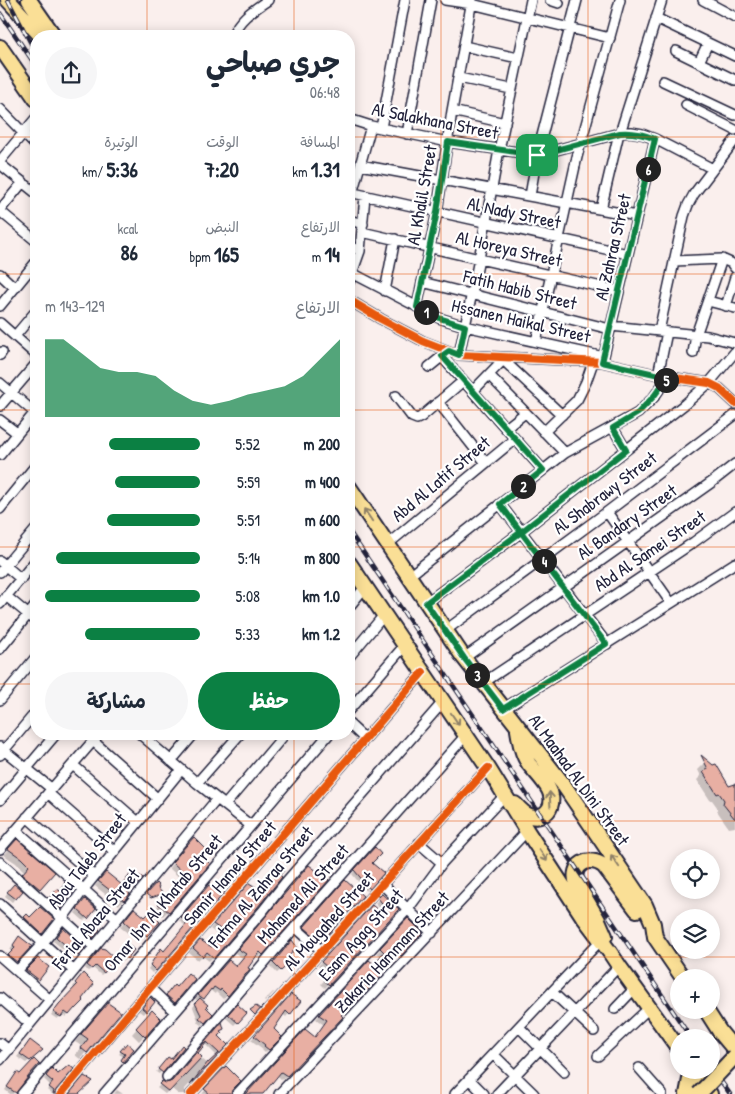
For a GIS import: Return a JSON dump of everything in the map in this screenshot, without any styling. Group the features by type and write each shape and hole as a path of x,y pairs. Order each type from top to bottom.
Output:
{"main road":[{"path":"8,0 36,30"},
{"path":"29,0 50,30"},
{"path":"0,47 4,63 30,92"},
{"name":"Al Maahad Al Dini Street","path":"355,496 464,658 563,784 645,905 653,924 655,937 677,969"},
{"path":"355,571 488,768 582,915 670,1037"},
{"path":"505,794 526,814 533,817 540,817 545,814 552,803 551,793 525,756 517,727"},
{"path":"605,946 603,930 575,878 578,868 587,861 594,861 604,866 655,937"},
{"path":"720,1032 725,1036 735,1039"},
{"path":"720,1032 735,1050"},
{"path":"699,1094 735,1056"},
{"path":"706,1094 735,1063"},
{"path":"687,1094 690,1079"},
{"path":"699,1079 710,1094"}],"street":[{"path":"235,30 245,17 268,0"},
{"path":"381,128 405,0"},
{"path":"407,134 430,0"},
{"path":"445,0 472,2 610,38"},
{"path":"499,10 501,0"},
{"path":"459,355 504,123 531,0"},
{"path":"530,196 537,155 577,0"},
{"path":"536,342 577,157 620,0"},
{"path":"601,209 619,133 662,0"},
{"path":"702,0 735,16"},
{"name":"Al Khalil Street","path":"417,307 437,212 452,111 472,2"},
{"path":"656,18 735,56"},
{"path":"699,62 708,43"},
{"path":"464,46 518,58"},
{"path":"676,51 735,80"},
{"path":"459,78 511,89"},
{"path":"663,81 735,115"},
{"path":"686,105 735,130"},
{"path":"0,109 30,140"},
{"path":"452,111 504,123"},
{"name":"Al Salakhana Street","path":"355,122 448,142 537,155 619,133 631,132 655,139 713,169"},
{"path":"30,126 1,158 30,188"},
{"path":"355,179 370,126"},
{"name":"Al Zahraa Street","path":"600,360 611,327 655,139"},
{"path":"658,375 674,260 684,216 694,194 735,140"},
{"path":"360,165 637,216"},
{"path":"23,182 0,210 30,236"},
{"name":"Al Nady Street","path":"355,194 628,254"},
{"path":"355,264 360,251 364,196"},
{"name":"Al Horeya Street","path":"355,224 362,228 395,239 619,291"},
{"path":"385,291 395,239"},
{"path":"355,249 360,251"},
{"path":"674,260 722,259 731,263 735,268"},
{"path":"693,353 696,335 722,259"},
{"path":"0,274 15,288"},
{"path":"0,306 15,288 30,276"},
{"path":"708,301 731,307 735,277"},
{"name":"Hssanen Haikal Street","path":"355,280 385,291 439,318 600,360"},
{"name":"Fatih Habib Street","path":"422,282 611,327 708,336 735,342"},
{"path":"355,304 445,354 463,380 543,470"},
{"path":"15,336 30,318"},
{"path":"0,323 30,350"},
{"path":"426,603 521,532 685,404 709,383 735,352"},
{"path":"429,367 445,354 502,359 600,360 658,375 709,383 718,388 735,403"},
{"path":"473,391 502,359"},
{"path":"502,359 562,415"},
{"path":"544,432 577,400 600,360"},
{"path":"0,406 30,371"},
{"path":"489,375 564,453"},
{"path":"409,576 564,453 638,413 668,377"},
{"path":"396,396 412,417 417,419 463,380"},
{"path":"0,383 30,407"},
{"path":"438,402 486,463"},
{"path":"506,428 525,413"},
{"name":"Al Shabrawy Street","path":"446,630 735,415"},
{"path":"0,455 30,419"},
{"path":"0,420 17,433"},
{"path":"613,428 626,450"},
{"name":"Abd Al Latif Street","path":"388,544 515,439"},
{"name":"Al Bandary Street","path":"464,658 735,464"},
{"path":"0,509 30,472"},
{"path":"500,504 606,644"},
{"path":"607,512 671,603"},
{"name":"Abd Al Samei Street","path":"483,683 694,542 735,512"},
{"path":"20,579 2,566 30,536"},
{"path":"503,709 735,563"},
{"path":"0,604 30,567"},
{"path":"355,600 366,587"},
{"path":"6,596 30,616"},
{"path":"355,650 384,615"},
{"path":"0,649 30,620"},
{"path":"355,703 405,645"},
{"path":"0,700 30,664"},
{"name":"Samir Hamed Street","path":"61,1094 150,988 424,672"},
{"name":"Fatma Al Zahraa Street","path":"104,1094 444,702"},
{"path":"30,719 1,751 27,769 114,852"},
{"path":"355,730 365,739"},
{"name":"Mohamed Ali Street","path":"167,1077 296,927 466,735"},
{"path":"0,800 51,740"},
{"path":"0,848 93,740"},
{"path":"99,740 158,798"},
{"path":"148,740 181,770 250,825"},
{"path":"171,761 189,740"},
{"path":"197,783 235,740"},
{"path":"225,805 280,740"},
{"name":"Omar Ibn Al Khatab Street","path":"22,1094 323,740"},
{"path":"72,765 138,822"},
{"name":"Al Mougahed Street","path":"191,1094 488,768"},
{"name":"Abou Taleb Street","path":"17,971 43,943 94,876 181,770"},
{"name":"Esam Agag Street","path":"237,1094 408,909 442,863 505,794"},
{"name":"Ferial Abaza Street","path":"0,1060 217,799"},
{"path":"27,817 94,876"},
{"path":"16,830 117,919"},
{"name":"Zakaria Hammam Street","path":"279,1094 527,831"},
{"path":"419,843 442,863"},
{"path":"0,862 94,947"},
{"path":"382,884 432,933"},
{"path":"0,904 74,971"},
{"path":"296,927 322,952"},
{"path":"455,1094 552,992 605,946"},
{"path":"0,956 50,1000"},
{"path":"497,1094 619,966"},
{"path":"150,988 175,1012"},
{"path":"615,1009 635,988"},
{"path":"552,992 594,1031"},
{"path":"0,998 30,1024"},
{"path":"598,1056 649,1008"},
{"path":"519,1027 564,1072"},
{"path":"0,1043 9,1050"},
{"path":"493,1054 534,1094"},
{"path":"639,1068 662,1094"},
{"path":"469,1080 484,1094"}],"building":[{"path":"701,755 713,765 716,764 729,786 735,784 735,819 723,804 724,800 719,793 717,794 703,772 708,769"},
{"path":"194,837 206,849 201,855 210,864 169,912 158,904 166,898 186,875 172,862"},
{"path":"17,839 55,872 40,889 22,874 29,866 8,849"},
{"path":"375,847 381,854 372,863 384,873 370,889 354,870"},
{"path":"277,865 284,870 280,875 282,877 214,958 207,952 203,957 193,948 200,940 212,947 224,932 213,924 249,883 259,889"},
{"path":"309,865 329,880 263,955 260,952 258,954 248,968 250,969 228,996 221,989 220,991 214,987 204,999 198,995 229,960 236,966 246,954 238,949"},
{"path":"106,872 122,885 132,872 139,878 140,876 143,878 128,891 130,894 124,901 98,881"},
{"path":"345,880 363,896 321,942 304,927"},
{"path":"65,881 75,890 61,909 49,898 57,889 62,892"},
{"path":"156,883 163,894 151,898 146,894"},
{"path":"14,884 23,891 16,899 7,892"},
{"path":"209,885 215,889 217,886 225,892 213,906 207,900 198,914 200,920 156,971 150,965 161,948 164,951 188,922 181,917"},
{"path":"382,894 399,909 329,985 324,979 332,971 321,962 372,905 380,912 385,907 378,898"},
{"path":"85,899 96,909 88,919 77,909"},
{"path":"40,907 54,919 42,934 24,917 27,914 30,917"},
{"path":"134,908 145,917 150,912 160,922 147,936 137,927 135,931 124,921"},
{"path":"408,918 423,933 401,956 396,951 380,965 380,972 383,974 353,1006 341,1015 343,1017 287,1076 281,1072 263,1094 246,1094 305,1029 315,1037 327,1020 319,1015 369,960 374,964 384,952 380,948"},
{"path":"95,925 100,930 93,938 88,933"},
{"path":"63,928 85,948 78,956 56,937"},
{"path":"19,936 32,946 17,962 8,955 15,948 13,945"},
{"path":"292,940 297,947 287,958 291,962 281,971 273,963"},
{"path":"126,943 134,950 127,959 119,951"},
{"path":"101,948 105,949 115,958 104,973 96,966 92,969 87,965"},
{"path":"38,958 49,967 39,980 26,970"},
{"path":"83,973 94,984 82,999 84,1001 69,1015 65,1012 61,1017 53,1012 77,985 75,983"},
{"path":"188,973 195,979 175,1003 166,995"},
{"path":"291,994 301,1001 290,1015 286,1011 274,1029 282,1037 269,1050 254,1036"},
{"path":"150,997 155,1002 147,1012 142,1008"},
{"path":"200,998 208,1005 206,1007 213,1014 205,1023 199,1018 201,1015 195,1003"},
{"path":"108,1003 121,1012 87,1053 81,1048 88,1039 81,1034"},
{"path":"237,1004 247,1013 238,1023 228,1014"},
{"path":"256,1006 260,1009 263,1006 255,1015 250,1010"},
{"path":"152,1010 161,1019 145,1037 136,1028"},
{"path":"222,1022 224,1029 220,1031 222,1033 219,1036 228,1045 190,1085 208,1062 219,1053 207,1042 198,1053 202,1057 169,1092 159,1084 162,1081 166,1083 172,1081"},
{"path":"30,1040 43,1050 30,1061 20,1054"},
{"path":"127,1043 134,1049 123,1062 121,1060 125,1054 120,1051"},
{"path":"182,1045 184,1047 163,1073 158,1069 168,1057 171,1059"},
{"path":"34,1059 39,1064 16,1093 7,1087 17,1072 20,1074"},
{"path":"69,1065 74,1069 56,1090 55,1094 53,1094 54,1091 49,1087 53,1082 46,1076 52,1068 58,1074"},
{"path":"226,1066 241,1081 232,1090 231,1094 210,1094 204,1089"},
{"path":"84,1076 93,1081 79,1094 69,1094"}],"railway":[{"path":"8,0 30,42"},
{"path":"0,13 30,57"},
{"path":"355,540 685,1029"},
{"path":"719,1079 730,1094"}],"cycle path":[{"path":"355,304 423,341 459,355 602,362 668,377 709,383 719,388 735,403"},
{"path":"61,1094 423,672"},
{"path":"191,1094 488,768"}],"route":[{"path":"537,155 448,142 437,212 417,307 439,318 465,326 459,355 449,351 442,356 543,470 500,504 521,532 426,603 464,658 503,709 606,644 521,532 626,450 613,428 638,413 668,377 602,362 655,139 631,132 620,133 537,155"}]}
